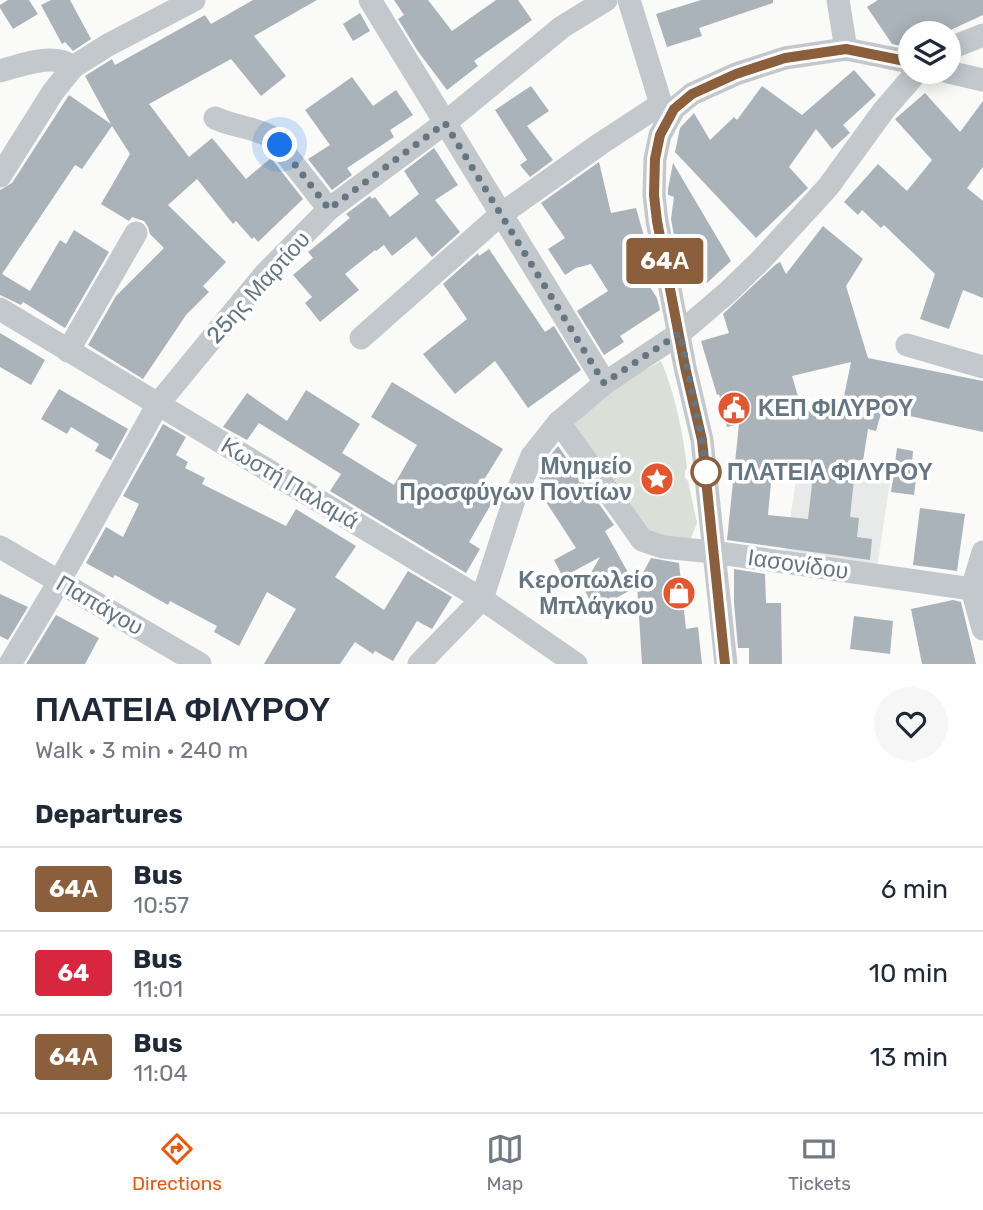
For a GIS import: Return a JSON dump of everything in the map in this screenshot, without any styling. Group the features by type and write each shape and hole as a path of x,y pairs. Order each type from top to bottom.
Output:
{"street":[{"path":"0,176 53,92 73,67 108,45 194,0"},
{"path":"370,0 604,383"},
{"name":"25ης Μαρτίου","path":"10,664 158,404 265,275 329,209 445,123 562,27 606,0"},
{"path":"629,0 665,110 657,145 654,195 702,440 726,664"},
{"path":"841,1 846,49"},
{"path":"961,43 983,34"},
{"path":"361,338 500,215 600,144 692,94 736,74 785,58 846,49 898,60"},
{"path":"0,71 54,60 65,61 73,67"},
{"path":"961,75 983,80"},
{"path":"419,664 482,599 515,497 532,456 559,422 604,383 680,333 728,292 795,225 828,187 884,110 907,84"},
{"path":"215,118 229,125 263,132 273,138 329,209"},
{"path":"68,351 136,233"},
{"name":"Κωστή Παλαμά","path":"0,309 482,599 576,664"},
{"path":"906,345 983,367"},
{"name":"Ιασονίδου","path":"559,422 642,540 663,547 972,589"},
{"name":"Παπάγου","path":"0,547 200,664"},
{"path":"983,555 972,589 983,629"}],"shaded area":[{"path":"661,361 678,413 687,468 685,478 688,481 697,523 691,538 667,541 652,537 571,419 602,395"},
{"path":"800,454 892,469 876,574 784,560"}],"building":[{"path":"8,0 29,0 38,14 13,29 0,8 0,5"},
{"path":"51,0 70,0 91,39 73,51 65,42 62,44 41,5"},
{"path":"253,0 317,0 254,36 286,76 261,96 231,59 149,104 189,157 212,138 246,179 271,158 303,199 258,242 236,221 233,224 197,179 168,205 226,262 203,286 209,292 186,315 143,379 88,345 116,296 164,248 150,234 144,221 132,217 129,221 101,204 130,154 112,126 82,169 75,165 2,274 30,291 60,240 66,244 74,230 109,252 65,328 23,302 21,305 0,295 0,190 12,183 69,95 111,124 85,76 112,59 115,65 205,15 211,24"},
{"path":"394,0 428,0 452,31 496,0 518,0 532,20 474,61 478,66 447,90 398,19 404,15"},
{"path":"701,0 773,0 773,3 699,28 702,36 667,47 656,14"},
{"path":"878,0 983,0 983,15 961,25 961,21 898,21 898,45 892,44 867,7"},
{"path":"360,13 370,31 353,41 343,24"},
{"path":"854,70 876,95 843,125 850,133 832,149 816,129 789,167 808,188 756,238 675,152 680,128 694,113 710,140 734,117 737,120 762,86 802,115"},
{"path":"352,77 373,106 396,90 413,115 390,130 394,137 347,168 352,175 332,190 308,159 330,145 305,110"},
{"path":"531,86 549,111 527,126 553,160 530,177 520,165 527,160 495,110"},
{"path":"925,93 960,132 983,101 983,167 967,188 983,201 983,298 963,290 949,329 920,319 935,274 884,225 881,228 862,210 858,215 844,202 878,164 907,191 932,160 895,119"},
{"path":"434,148 458,185 435,200 460,232 432,257 416,237 392,256 384,245 375,250 345,274 359,290 320,322 305,303 312,297 293,275 313,258 308,252 350,218 346,214 370,196 372,199 375,197 390,217 419,194 404,171"},
{"path":"599,162 611,213 636,208 648,250 629,254 657,298 660,310 620,336 624,342 604,355 577,311 608,291 591,264 576,268 565,275 548,249 565,238 541,203"},
{"path":"673,163 731,261 708,282 697,288 678,257 671,219 674,197 668,195"},
{"path":"823,226 863,259 846,286 868,358 983,381 983,432 882,410 876,431 868,429 863,461 856,460 850,517 859,518 857,537 872,539 870,560 727,540 739,424 727,427 701,341 729,333 723,314 775,265 780,262 786,274","holes":["851,362 840,416 802,410 792,376","773,461 814,468 808,519 768,515"]},
{"path":"489,249 545,332 554,326 581,370 528,408 495,361 455,394 423,354 467,319 443,284 478,253 479,256"},
{"path":"0,333 45,360 31,385 0,367"},
{"path":"392,382 503,449 477,491 493,501 469,542 480,549 466,573 330,491 341,474 259,423 247,440 223,427 247,393 287,421 306,390 360,424 342,453 394,485 417,445 371,417"},
{"path":"59,389 128,429 111,460 95,451 99,444 71,427 67,434 41,419"},
{"path":"163,424 186,437 176,455 188,462 185,468 205,478 202,484 286,526 296,509 356,546 335,577 384,610 408,571 452,597 432,629 417,621 393,661 375,651 373,654 355,642 340,664 264,664 296,609 267,592 239,646 214,632 217,626 170,601 168,605 115,575 113,578 86,563 106,527 123,537 139,504 123,496"},
{"path":"558,446 614,525 605,531 636,587 595,610 583,587 600,557 563,577 554,560 576,548 537,488 544,484 539,477 544,463"},
{"path":"897,448 913,451 912,462 918,463 914,495 891,492"},
{"path":"920,508 965,514 957,571 913,565"},
{"path":"651,558 679,563 686,629 698,627 702,664 642,664 637,584"},
{"path":"734,569 765,574 766,603 781,603 782,664 749,664 749,648 738,648"},
{"path":"0,594 28,607 8,640 0,636"},
{"path":"953,600 961,602 976,664 922,664 911,609"},
{"path":"56,615 99,638 85,664 26,664"},
{"path":"854,616 893,621 890,654 850,649"}],"bus line":[{"name":"64Α","path":"725,664 702,440 657,221 654,195 657,145 668,116 683,100 702,88 736,74 785,58 846,49 898,59"}],"place":[{"name":"ΚΕΠ ΦΙΛΥΡΟΥ","path":"734,408"},
{"name":"ΠΛΑΤΕΙΑ ΦΙΛΥΡΟΥ","path":"706,472"},
{"name":"Μνημείο Προσφύγων Ποντίων","path":"657,479"},
{"name":"Κεροπωλείο Μπλάγκου","path":"679,593"}],"route":[{"path":"280,145 329,209 445,123 604,383 680,333 706,472"}]}
